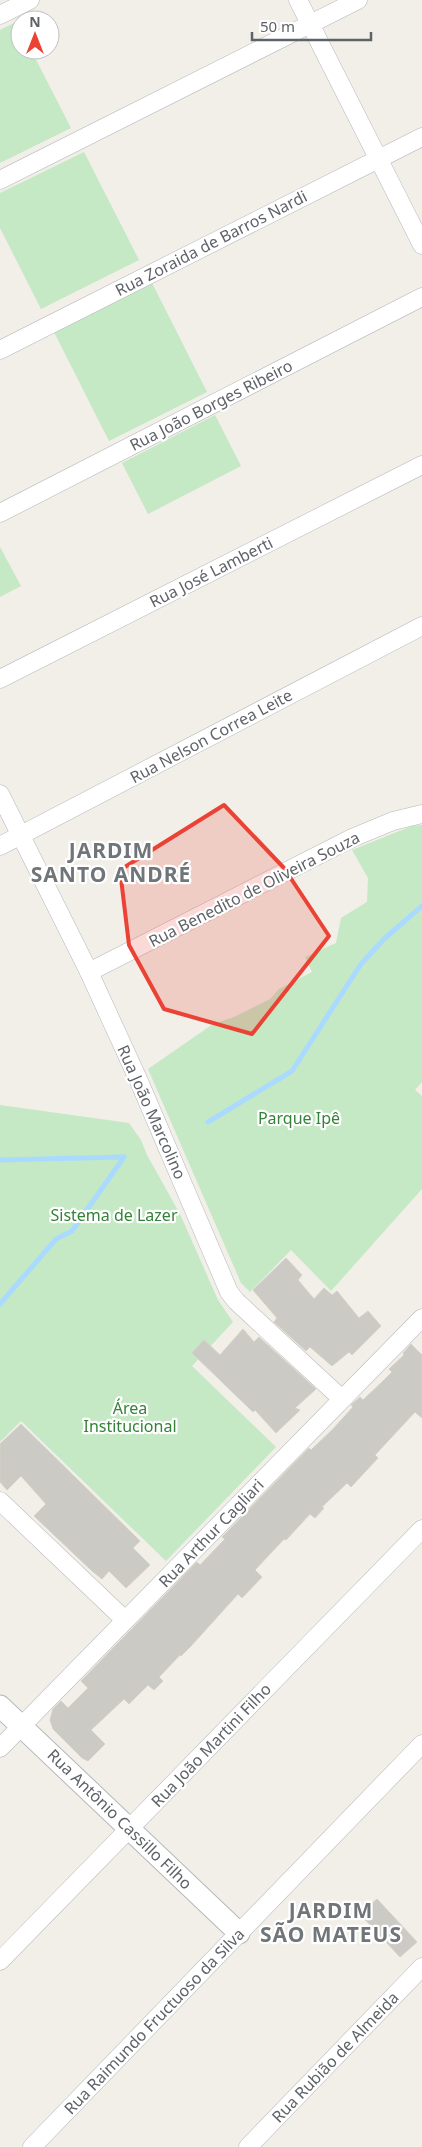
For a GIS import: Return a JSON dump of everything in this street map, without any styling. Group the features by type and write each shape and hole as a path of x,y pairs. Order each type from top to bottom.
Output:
{"street":[{"path":"0,15 30,0"},
{"path":"298,0 422,245"},
{"path":"0,180 358,0"},
{"name":"Rua Zoraida de Barros Nardi","path":"0,350 422,137"},
{"name":"Rua João Borges Ribeiro","path":"0,513 422,297"},
{"name":"Rua José Lamberti","path":"0,679 422,465"},
{"name":"Rua Nelson Correa Leite","path":"0,846 422,626"},
{"name":"Rua João Marcolino","path":"0,794 89,972 138,1079 229,1292 236,1301 342,1400"},
{"name":"Rua Benedito de Oliveira Souza","path":"89,972 352,838 393,821 422,814"},
{"name":"Rua Arthur Cagliari","path":"0,1748 422,1318"},
{"path":"0,1501 125,1620"},
{"name":"Rua João Martini Filho","path":"0,1961 422,1528"},
{"name":"Rua Antônio Cassillo Filho","path":"0,1706 239,1933"},
{"name":"Rua Raimundo Fructuoso da Silva","path":"32,2147 422,1744"},
{"name":"Rua Rubião de Almeida","path":"248,2147 422,1966"}],"highlighted area":[{"path":"224,805 284,868 329,936 252,1034 164,1009 129,945 120,870"}],"green space":[{"path":"10,25 10,60 36,60 71,128 0,163 0,30"},
{"path":"84,152 139,260 41,309 0,228 0,193"},
{"path":"152,283 207,392 109,441 54,332"},
{"path":"215,415 241,466 148,514 122,463"},
{"path":"0,547 21,586 0,597"},
{"name":"Parque Ipê","path":"422,825 422,1082 415,1090 422,1096 422,1189 331,1291 291,1250 250,1292 241,1283 148,1069 213,1024 234,1017 270,999 279,989 312,972 305,957 336,943 341,918 367,902 368,878 352,850 412,826"},
{"path":"0,1105 129,1123 141,1140 147,1155 180,1214 218,1300 233,1322 192,1366 276,1447 166,1561 21,1421 0,1442"}],"building":[{"path":"286,1258 302,1275 298,1280 314,1299 324,1288 332,1295 337,1291 359,1318 368,1311 381,1326 352,1355 349,1352 332,1366 310,1347 306,1351 274,1322 277,1318 253,1290"},
{"path":"243,1329 254,1342 259,1337 316,1389 295,1408 300,1410 276,1433 255,1410 253,1412 192,1353 204,1340 220,1355"},
{"path":"411,1344 422,1355 422,1418 415,1412 375,1455 378,1458 351,1487 347,1483 322,1507 324,1508 315,1518 310,1514 286,1540 284,1539 255,1570 262,1577 242,1598 238,1594 191,1646 159,1677 163,1681 154,1690 148,1685 129,1704 124,1699 91,1730 105,1744 88,1761 82,1758 53,1729 50,1720 53,1709 61,1701 68,1708 88,1688 81,1681 197,1562 200,1565 225,1539 222,1537 309,1448 311,1450 333,1429 353,1407 351,1405 360,1397 363,1400 392,1372 389,1369 404,1355 403,1353"},
{"path":"21,1424 140,1541 133,1548 150,1565 126,1588 109,1571 102,1579 34,1516 46,1504 21,1476 7,1490 0,1482 0,1444"},
{"path":"377,1899 417,1942 400,1957 360,1914"}],"waterway":[{"path":"208,1122 292,1071 361,964 384,939 422,906"},
{"path":"0,1160 124,1157"},
{"path":"0,1304 56,1239 72,1231 124,1157"}],"district":[{"name":"JARDIM SANTO ANDRÉ","path":"111,862"},
{"name":"JARDIM SÃO MATEUS","path":"331,1922"}],"park label":[{"name":"Sistema de Lazer","path":"114,1215"},
{"name":"Área Institucional","path":"130,1417"}]}
